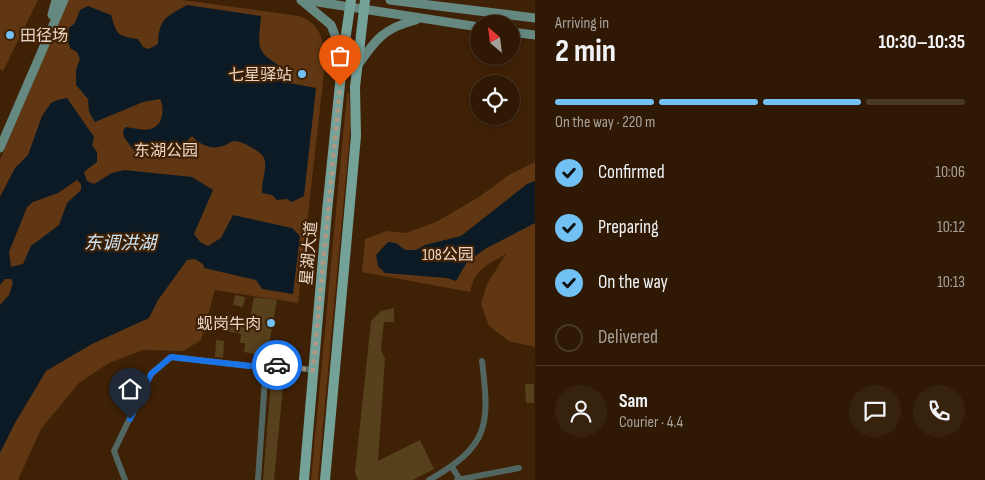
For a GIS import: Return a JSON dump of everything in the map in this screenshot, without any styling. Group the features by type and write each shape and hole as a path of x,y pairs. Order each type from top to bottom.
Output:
{"main road":[{"path":"0,134 55,7 56,0"},
{"path":"0,148 64,0"},
{"path":"303,0 365,5 421,19 470,26"},
{"path":"303,0 331,25 343,55"},
{"path":"390,0 417,2 486,15"},
{"name":"星湖大道","path":"304,480 343,55 351,4"},
{"path":"325,480 356,136 355,87 365,5"},
{"path":"520,19 535,18"},
{"path":"358,65 379,36 389,29 421,19"},
{"path":"520,33 535,35"},
{"path":"340,86 355,87"}],"street":[{"path":"125,480 114,451 151,374 171,357 250,366 266,364 313,370"},
{"path":"429,480 452,467 471,450 483,428 487,414 482,361"},
{"path":"258,480 266,364"},
{"path":"452,467 460,480"},
{"path":"457,480 519,468"}],"green space":[{"name":"田径场","path":"0,0 38,0 3,71 0,69"},
{"name":"东湖公园","path":"68,0 182,0 299,16 307,19 317,29 324,48 325,64 298,303 215,290 201,340 183,351 143,350 109,363 79,383 41,429 18,480 0,480 0,160"},
{"path":"347,93 349,93 351,122 318,480 311,480"},
{"name":"108公园","path":"535,162 535,347 509,341 489,326 481,304 487,284 506,254 482,268 472,284 470,292 362,272 365,239 387,231 406,233 436,222 479,197 509,175"}],"water":[{"path":"187,5 261,16 259,43 264,54 286,70 289,83 316,88 304,196 292,202 287,199 277,200 272,195 262,193 264,158 246,144 237,141 219,147 210,147 202,144 192,136 174,153 135,152 124,137 123,131 126,127 147,130 158,125 162,117 162,103 160,99 143,102 95,122 89,112 88,99 76,85 76,70 80,59 77,52 70,48 67,38 69,28 75,23 80,10 88,6 111,15 119,33 126,37 138,39 143,47 149,49 158,44 160,29 165,19"},
{"name":"东调洪湖","path":"67,98 94,137 92,145 97,152 97,162 84,172 87,181 94,184 112,173 124,170 192,177 213,190 194,234 200,242 208,246 221,238 233,215 292,228 300,236 293,294 262,289 256,280 204,268 203,264 195,259 187,260 158,300 149,318 92,344 46,371 15,423 0,453 0,305 9,295 13,283 11,279 5,279 0,285 0,197 15,168 28,155 42,116 51,103","holes":["77,180 81,184 81,190 67,203 59,225 31,246 23,264 11,267 9,252 27,207 33,202 58,193"]},
{"path":"535,181 535,223 485,249 467,262 456,281 447,278 385,273 378,266 376,255 388,242 396,243 405,250 416,250 425,245 461,236 527,184"}],"building":[{"name":"七星驿站","path":"294,70 311,72 310,77 294,76"},
{"path":"235,295 245,297 243,307 233,305"},
{"path":"254,297 277,300 267,356 244,352 245,343 240,343 241,334 226,331 229,315 237,316 235,326 248,328"},
{"path":"394,308 394,322 384,322 381,349 385,359 378,461 420,440 434,469 413,480 358,480 355,472 371,321 381,311"},
{"path":"216,340 224,341 223,358 215,357"},
{"path":"272,370 282,371 284,376 274,480 263,480"},
{"path":"525,384 534,384 534,403 526,403"}],"way so far":[{"path":"277,365 313,370 340,86"}],"place":[{"name":"田径场","path":"10,35"},
{"name":"七星驿站","path":"302,74"},
{"name":"蚬岗牛肉","path":"271,323"}],"route":[{"path":"130,419 151,374 171,357 250,366 277,365"}]}
